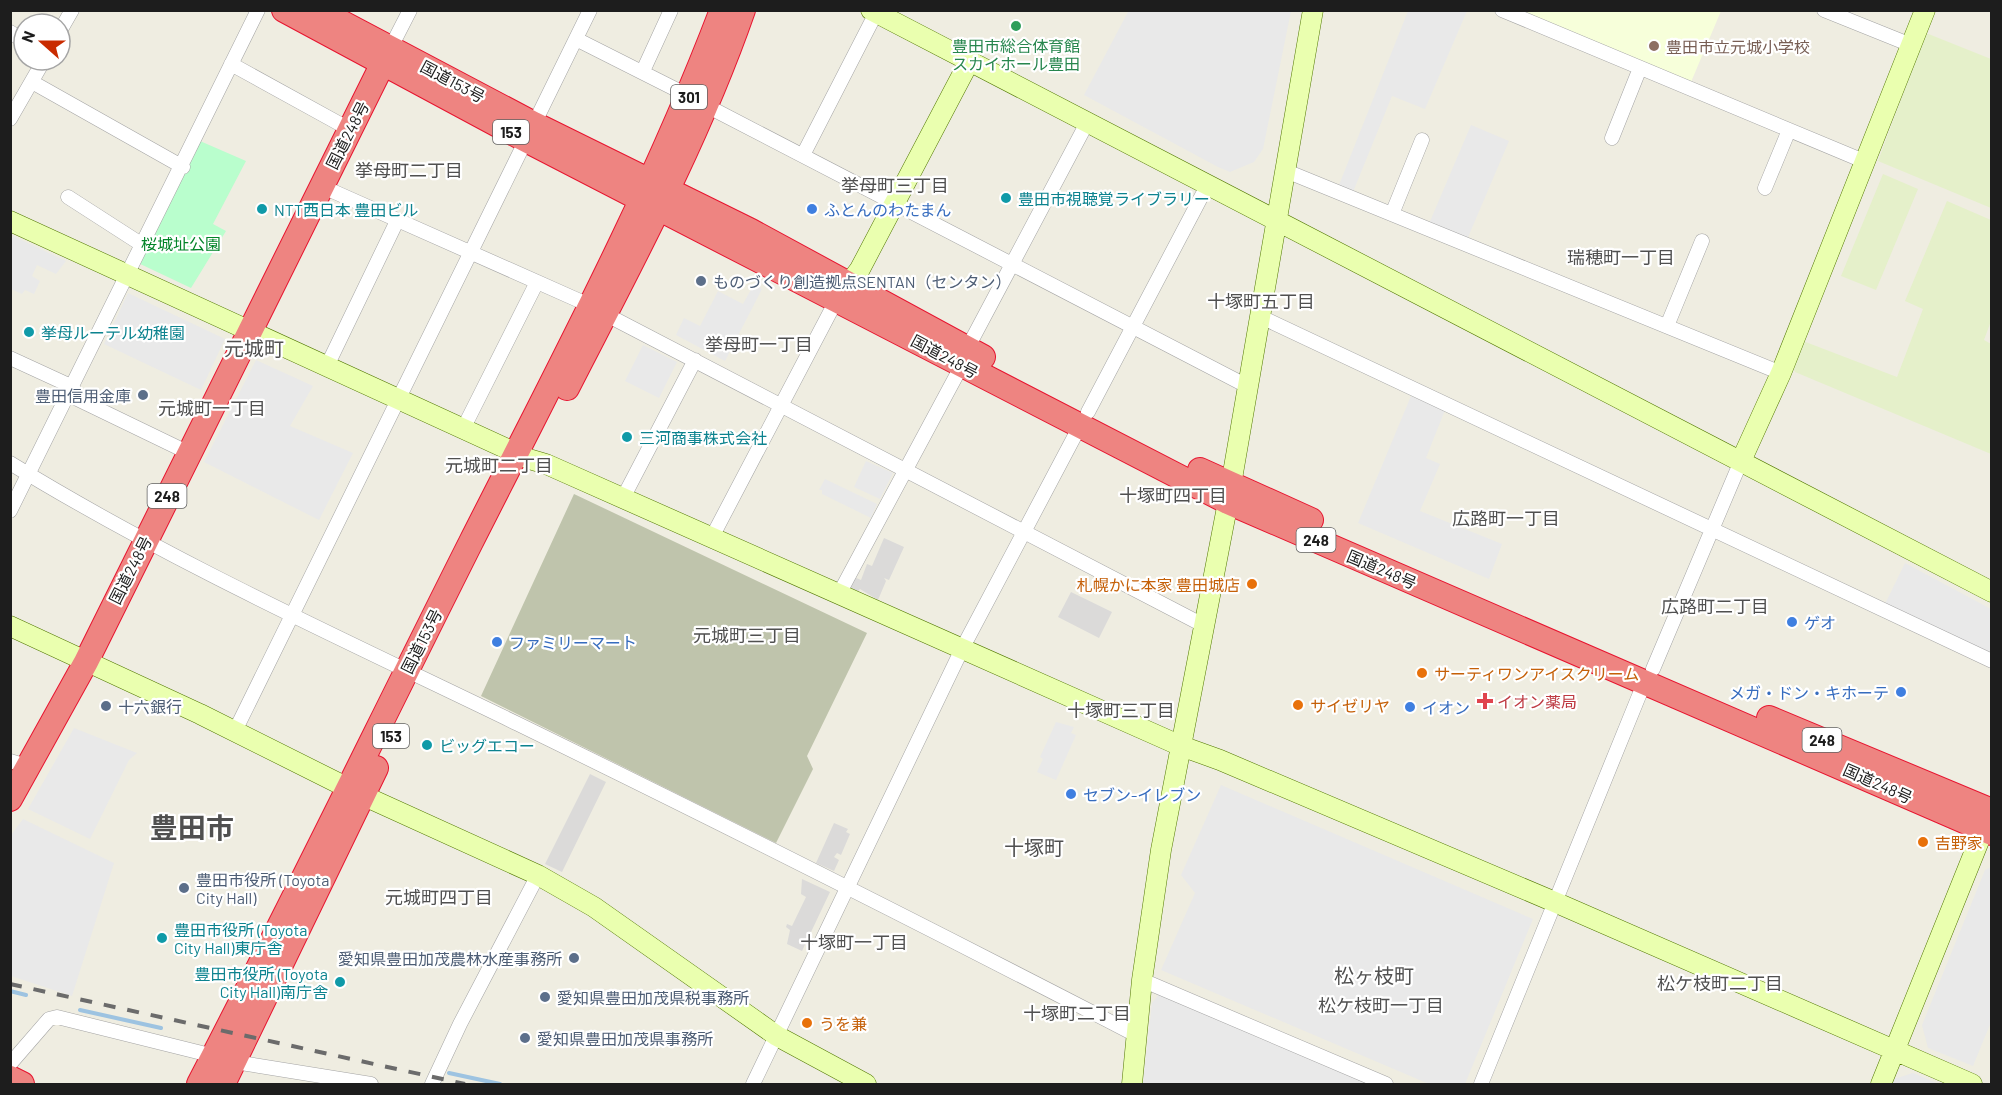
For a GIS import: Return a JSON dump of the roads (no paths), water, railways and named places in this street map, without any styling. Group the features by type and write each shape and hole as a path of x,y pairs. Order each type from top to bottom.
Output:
{"highway":[{"name":"国道153号","path":"199,1084 224,1059 413,674 655,193 530,132 386,56 284,10"},
{"name":"国道153号","path":"318,10 386,56"},
{"name":"301","path":"697,100 722,10"},
{"name":"301","path":"655,193 697,100 743,10"},
{"name":"国道248号","path":"10,799 20,764 86,662 386,56"},
{"name":"国道248号","path":"655,193 1229,493 1990,821"},
{"name":"国道153号","path":"223,1084 224,1059"},
{"path":"10,1078 22,1084"}],"street":[{"path":"10,511 129,274 141,244 183,167 258,10"},
{"path":"386,56 410,10"},
{"path":"235,731 590,10"},
{"path":"643,71 671,10"},
{"path":"1132,1084 1142,980 1161,850 1229,493 1313,10"},
{"path":"1502,10 1866,162"},
{"path":"1824,10 1911,45"},
{"path":"1481,1084 1649,675 1781,373 1925,10"},
{"path":"803,155 873,12 1088,121 1992,591"},
{"path":"576,39 643,71 1247,386"},
{"path":"711,539 843,291 860,268 970,60"},
{"path":"231,64 350,129"},
{"path":"1612,138 1640,68"},
{"path":"10,119 37,72"},
{"path":"32,82 183,167"},
{"path":"839,594 1088,121"},
{"path":"1765,188 1789,130"},
{"path":"1392,214 1422,140"},
{"path":"1286,171 1781,373"},
{"path":"753,1084 849,889 962,649 1208,184"},
{"path":"321,186 469,254 597,309 1203,625"},
{"path":"68,197 141,244"},
{"path":"10,221 251,332 328,364 523,456 623,498 1181,746 1557,903 1972,1084"},
{"path":"328,364 397,221"},
{"path":"1667,326 1702,241"},
{"path":"464,427 537,282"},
{"path":"1259,316 1992,661"},
{"path":"10,358 189,453"},
{"path":"623,498 694,360"},
{"path":"10,464 146,540 291,614 849,889 1136,1035"},
{"path":"10,626 538,876 594,907 777,1036 866,1084"},
{"path":"1881,1084 1990,821"},
{"path":"432,1084 460,1024 538,876"},
{"path":"1142,980 1386,1084"},
{"path":"10,1064 49,1019 57,1017 224,1059 348,1082 371,1084"}],"waterway":[{"path":"10,991 26,995"},
{"path":"80,1010 161,1028"},
{"path":"449,1073 500,1084"}],"railway":[{"path":"10,984 465,1084"}],"place":[{"name":"豊田市総合体育館 スカイホール豊田","path":"1016,26"},
{"name":"豊田市立元城小学校","path":"1654,46"},
{"name":"豊田市視聴覚ライブラリー","path":"1006,198"},
{"name":"NTT西日本 豊田ビル","path":"262,209"},
{"name":"ふとんのわたまん","path":"812,209"},
{"name":"ものづくり創造拠点SENTAN（センタン）","path":"701,281"},
{"name":"挙母ルーテル幼稚園","path":"29,332"},
{"name":"豊田信用金庫","path":"143,395"},
{"name":"三河商事株式会社","path":"627,437"},
{"name":"札幌かに本家 豊田城店","path":"1252,584"},
{"name":"ゲオ","path":"1792,622"},
{"name":"ファミリーマート","path":"497,642"},
{"name":"サーティワンアイスクリーム","path":"1422,673"},
{"name":"メガ・ドン・キホーテ","path":"1901,692"},
{"name":"イオン薬局","path":"1485,701"},
{"name":"サイゼリヤ","path":"1298,705"},
{"name":"十六銀行","path":"106,706"},
{"name":"イオン","path":"1410,707"},
{"name":"ビッグエコー","path":"427,745"},
{"name":"セブン-イレブン","path":"1071,794"},
{"name":"吉野家","path":"1923,842"},
{"name":"豊田市役所 (Toyota City Hall)","path":"184,888"},
{"name":"豊田市役所 (Toyota City Hall)東庁舎","path":"162,938"},
{"name":"愛知県豊田加茂農林水産事務所","path":"574,958"},
{"name":"豊田市役所 (Toyota City Hall)南庁舎","path":"340,982"},
{"name":"愛知県豊田加茂県税事務所","path":"545,997"},
{"name":"うを兼","path":"807,1023"},
{"name":"愛知県豊田加茂県事務所","path":"525,1038"}],"district":[{"name":"挙母町二丁目","path":"409,170"},
{"name":"挙母町三丁目","path":"895,185"},
{"name":"瑞穂町一丁目","path":"1621,257"},
{"name":"十塚町五丁目","path":"1261,301"},
{"name":"挙母町一丁目","path":"759,344"},
{"name":"元城町","path":"254,348"},
{"name":"元城町一丁目","path":"212,408"},
{"name":"元城町二丁目","path":"499,465"},
{"name":"十塚町四丁目","path":"1173,495"},
{"name":"広路町一丁目","path":"1506,518"},
{"name":"広路町二丁目","path":"1715,606"},
{"name":"元城町三丁目","path":"747,635"},
{"name":"十塚町三丁目","path":"1121,710"},
{"name":"豊田市","path":"192,827"},
{"name":"十塚町","path":"1034,847"},
{"name":"元城町四丁目","path":"439,897"},
{"name":"十塚町一丁目","path":"854,942"},
{"name":"松ヶ枝町","path":"1374,975"},
{"name":"松ケ枝町二丁目","path":"1720,983"},
{"name":"松ケ枝町一丁目","path":"1381,1005"},
{"name":"十塚町二丁目","path":"1077,1013"}],"park label":[{"name":"桜城址公園","path":"181,243"}]}
